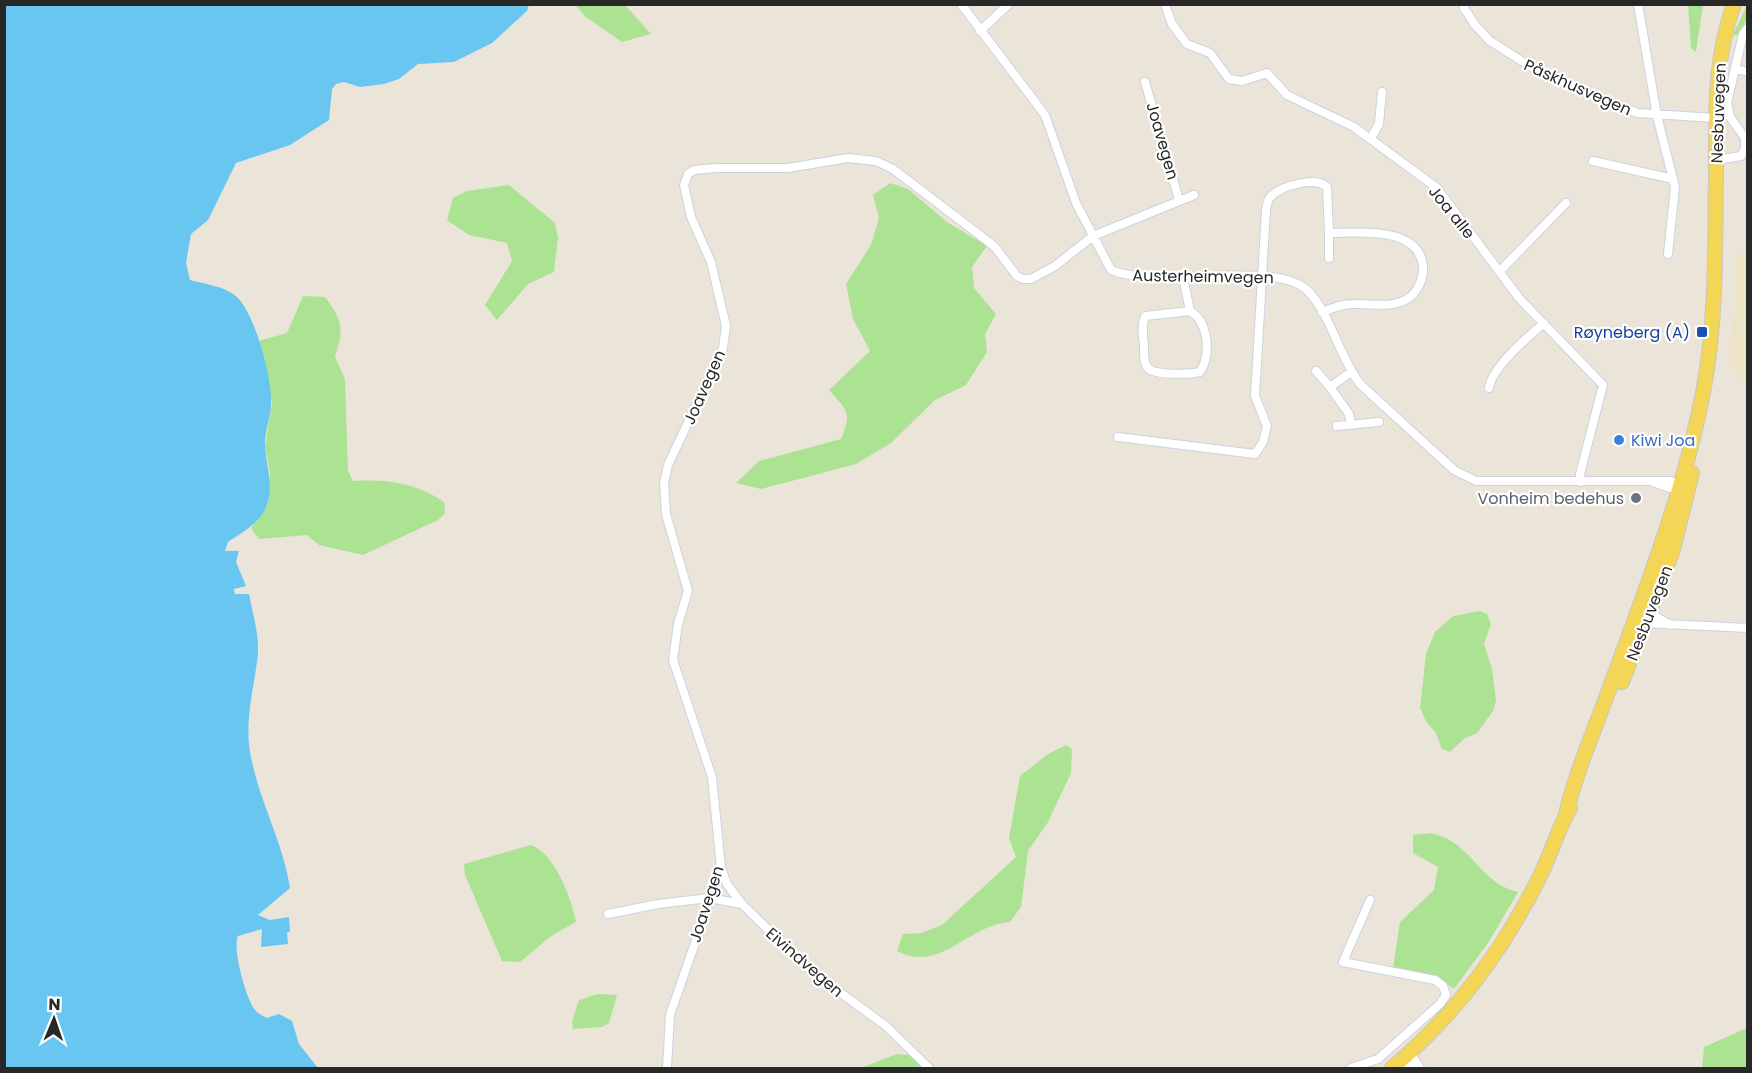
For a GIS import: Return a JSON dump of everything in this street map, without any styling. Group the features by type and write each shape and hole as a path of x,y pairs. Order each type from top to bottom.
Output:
{"main road":[{"name":"Nesbuvegen","path":"1714,204 1712,118 1727,23 1734,4"},
{"name":"Nesbuvegen","path":"1404,1062 1473,986 1504,941 1539,877 1575,798 1644,616 1677,537 1683,489 1701,403 1712,327 1716,160 1712,118"}],"street":[{"name":"Austerheimvegen","path":"961,4 1045,115 1076,203 1111,270 1139,278 1260,276 1286,278 1298,283 1308,291 1322,312 1352,372 1370,394 1463,476 1476,481 1671,481 1683,489"},
{"path":"980,31 1009,4"},
{"name":"Joa alle","path":"1165,4 1172,24 1187,44 1210,54 1229,79 1242,81 1267,73 1287,95 1371,138 1437,188 1499,272 1544,324 1603,385 1580,474 1581,482"},
{"path":"1638,4 1657,116 1675,187 1668,254"},
{"name":"Påskhusvegen","path":"1464,8 1475,25 1490,41 1533,69 1623,108 1657,116 1712,118"},
{"path":"1716,160 1741,156 1745,149 1745,138 1730,117 1727,103 1737,69 1743,34 1748,28"},
{"path":"1737,69 1748,72"},
{"name":"Joavegen","path":"1145,82 1179,200"},
{"path":"1371,138 1380,124 1382,92"},
{"name":"Joavegen","path":"667,1068 670,1015 721,868 712,777 673,660 678,624 688,591 666,514 664,483 668,465 723,348 726,326 711,262 691,217 684,185 688,174 694,170 716,168 788,168 848,158 876,160 893,169 994,246 1017,276 1023,279 1031,279 1055,266 1093,236 1194,195"},
{"path":"1593,161 1673,179"},
{"path":"1118,437 1255,454 1263,442 1267,426 1255,396 1260,276 1266,210 1268,200 1274,194 1300,184 1324,184 1329,195 1329,258"},
{"path":"1499,272 1566,203"},
{"path":"1322,312 1351,303 1385,305 1403,301 1416,291 1423,271 1417,252 1410,242 1398,236 1329,233"},
{"path":"1183,278 1190,311 1197,315 1206,341 1205,364 1200,372 1190,374 1155,372 1148,369 1145,362 1142,323 1145,316 1190,311"},
{"path":"1489,388 1495,375 1511,354 1544,324"},
{"path":"1316,371 1349,414 1351,424"},
{"path":"1330,387 1352,372"},
{"path":"1336,426 1379,422"},
{"path":"1644,616 1671,625 1748,628"},
{"name":"Eivindvegen","path":"721,868 727,884 742,904 815,974 886,1026 929,1068"},
{"path":"608,914 658,904 709,898 742,904"},
{"path":"1350,1068 1378,1059 1440,1004 1446,995 1443,986 1435,980 1343,962 1370,900"},
{"path":"1404,1062 1420,1068"}],"shaded area":[{"path":"1747,250 1747,388 1727,357 1735,310 1736,258"}],"green space":[{"path":"575,5 625,5 651,34 622,42 586,17"},
{"path":"1688,5 1703,5 1696,52 1691,48"},
{"path":"1747,5 1747,18 1739,35 1733,35"},
{"path":"890,183 908,189 947,222 987,246 972,267 974,288 996,314 985,334 987,352 966,385 935,400 891,443 856,464 761,489 736,483 759,461 841,439 847,417 844,408 829,390 870,351 853,319 846,284 871,245 879,218 873,195"},
{"path":"509,185 555,223 558,238 554,272 528,284 497,320 485,305 512,261 507,243 469,235 447,220 453,198 467,191"},
{"path":"303,296 325,297 340,325 340,339 335,357 345,379 348,471 353,481 389,482 412,486 444,502 445,513 438,520 363,555 319,545 307,535 259,539 251,528 268,504 270,473 265,446 272,403 259,341 287,333"},
{"path":"1480,611 1487,614 1491,624 1484,644 1492,669 1496,701 1493,711 1477,733 1465,738 1450,752 1442,749 1435,731 1427,723 1420,708 1426,654 1435,632 1453,616"},
{"path":"1066,745 1072,749 1071,773 1048,822 1028,851 1021,907 1010,922 980,931 940,953 927,957 912,956 897,951 903,934 921,933 942,925 1016,857 1009,838 1020,776 1048,754"},
{"path":"1431,833 1453,842 1491,878 1502,886 1518,892 1488,943 1454,989 1431,974 1393,968 1400,922 1434,890 1438,867 1413,853 1413,835"},
{"path":"531,845 547,857 561,878 576,922 551,936 520,962 502,961 465,875 464,864"},
{"path":"597,994 617,995 609,1023 602,1027 573,1029 572,1021 579,1000"},
{"path":"1747,1028 1747,1068 1702,1068 1704,1047"},
{"path":"897,1054 911,1055 922,1068 861,1068"}],"water":[{"path":"5,4 529,5 527,11 492,43 454,62 418,64 399,79 384,84 360,87 344,82 336,84 332,89 329,120 290,145 236,163 208,220 191,234 186,263 190,280 227,290 244,305 262,348 271,394 271,410 265,441 270,483 267,505 256,522 228,542 225,551 239,551 236,562 246,586 234,589 235,594 249,594 254,619 258,654 249,718 250,752 287,871 290,888 258,915 270,920 289,917 290,932 287,932 288,944 261,947 262,929 238,936 238,962 255,1010 267,1018 279,1014 292,1021 299,1044 318,1068 5,1068"}],"place":[{"name":"Røyneberg (A)","path":"1702,332"},
{"name":"Kiwi Joa","path":"1619,440"},
{"name":"Vonheim bedehus","path":"1636,498"}]}
